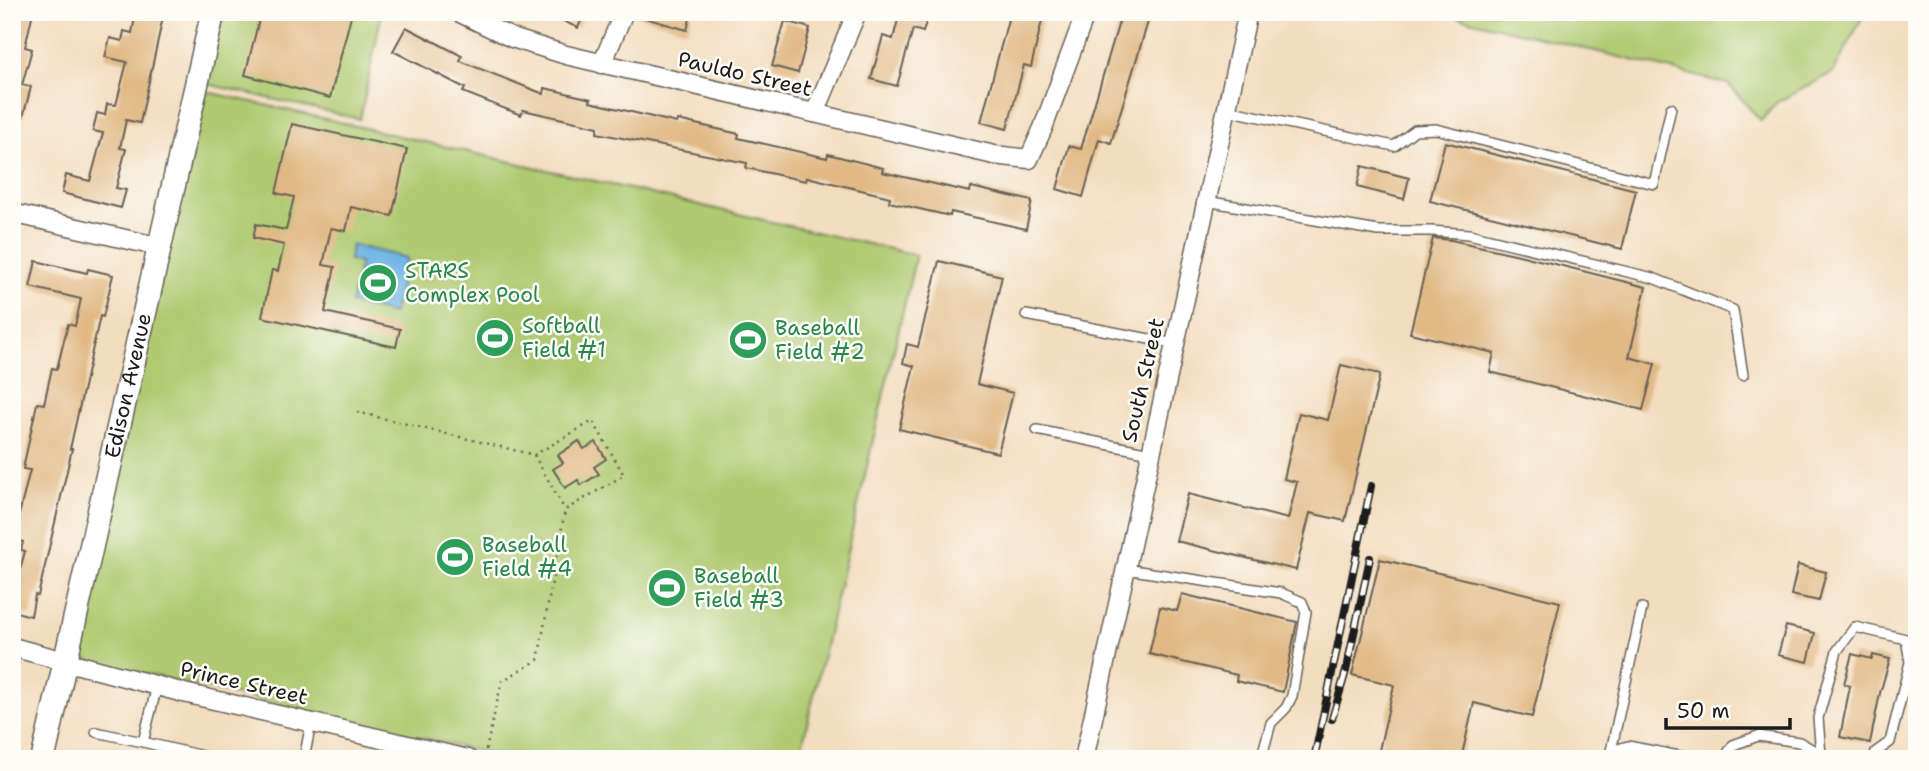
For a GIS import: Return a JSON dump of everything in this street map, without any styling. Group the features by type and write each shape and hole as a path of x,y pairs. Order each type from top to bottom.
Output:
{"street":[{"name":"Edison Avenue","path":"43,759 213,12"},
{"name":"Pauldo Street","path":"458,12 524,42 602,64 994,155 1029,159 1086,12"},
{"path":"602,64 624,12"},
{"path":"815,113 857,12"},
{"name":"South Street","path":"1084,759 1248,12"},
{"path":"12,213 160,247"},
{"name":"Prince Street","path":"12,646 157,686 311,723 476,756"}],"lane":[{"path":"1227,110 1394,146 1415,130 1436,129 1654,184 1671,108"},
{"path":"1917,110 1917,178"},
{"path":"1206,201 1378,231 1469,234 1653,278 1733,310 1743,375"},
{"path":"1026,315 1175,344"},
{"path":"1037,430 1150,453"},
{"path":"1125,569 1281,593 1302,602 1306,612 1292,696 1286,708 1271,723 1261,759"},
{"path":"1609,755 1642,608"},
{"path":"1823,757 1818,718 1837,651 1855,627 1906,639 1910,662 1890,742 1875,752 1874,759"},
{"path":"143,742 157,686"},
{"path":"303,759 311,723"},
{"path":"96,732 215,759"},
{"path":"1724,759 1733,745 1758,736 1799,742 1823,757"},
{"path":"1609,755 1628,746 1694,759"}],"path":[{"path":"357,412 534,455 593,421 624,475 565,510"},
{"path":"476,756 502,681 538,660 565,510 534,455"}],"green space":[{"path":"223,12 382,12 360,119 207,84"},
{"path":"1437,12 1865,12 1834,72 1777,102 1761,121 1728,84"},
{"path":"204,91 916,255 799,759 513,759 73,657"}],"water":[{"name":"STARS Complex Pool","path":"352,245 407,258 393,314 351,303 360,263 349,260"}],"building":[{"path":"12,12 33,12 25,47 32,49 22,85 31,87 23,117 12,114"},
{"path":"136,12 164,12 140,123 126,120 120,148 126,149 116,188 126,190 121,208 62,193 66,175 90,181 103,133 93,131 97,113 105,115 107,104 116,105 127,62 105,57 110,38 122,41 124,31 132,33"},
{"path":"261,12 352,12 330,98 245,75"},
{"path":"544,12 585,12 578,28"},
{"path":"638,12 692,12 687,30 638,16"},
{"path":"900,12 929,12 923,32 913,29 897,86 871,79 883,36 893,39"},
{"path":"1010,12 1044,12 1031,67 1024,65 1007,129 981,122"},
{"path":"1122,12 1150,15 1111,143 1099,139 1083,197 1057,189 1069,146 1081,149"},
{"path":"785,21 810,28 798,73 772,66"},
{"path":"406,27 462,56 460,61 544,94 545,88 677,123 678,120 739,134 738,138 827,158 828,154 883,168 882,172 970,192 971,187 1032,201 1026,229 951,212 950,216 889,202 890,197 807,177 806,181 746,168 747,163 597,133 598,127 523,110 521,115 463,92 465,88 393,51"},
{"path":"292,124 407,149 392,216 351,207 346,231 331,228 323,265 335,267 325,312 400,329 396,347 262,317 272,270 278,271 284,245 253,238 256,224 286,230 294,197 276,193"},
{"path":"1445,142 1636,190 1622,249 1430,201"},
{"path":"1362,166 1409,178 1404,199 1357,187"},
{"path":"1433,238 1519,255 1646,287 1629,357 1655,364 1643,410 1490,372 1494,353 1410,333"},
{"path":"36,261 87,273 88,269 113,275 103,317 100,316 72,449 31,616 12,611 25,551 21,550 23,542 13,539 30,470 23,469 37,403 44,404 52,368 57,369 68,324 75,326 81,299 30,287"},
{"path":"939,261 1002,276 977,384 1013,393 998,453 899,429 914,366 903,363 907,344 918,347"},
{"path":"1341,365 1380,374 1345,521 1310,513 1296,570 1176,541 1188,494 1288,519 1297,482 1284,479 1299,413 1328,420"},
{"path":"579,441 584,449 596,442 606,459 594,467 599,474 581,485 578,480 565,488 553,469 563,463 558,455"},
{"path":"1380,559 1560,602 1532,717 1474,703 1461,759 1377,759 1394,685 1352,675"},
{"path":"1798,565 1826,572 1819,601 1791,595"},
{"path":"1182,594 1297,622 1283,692 1236,681 1237,675 1149,654 1160,607 1177,611"},
{"path":"1786,626 1815,633 1808,662 1778,655"},
{"path":"1852,654 1872,659 1873,655 1890,659 1870,743 1840,737 1850,686 1844,684"}],"railway":[{"path":"1314,759 1371,486"},
{"path":"1332,719 1346,671 1370,558"}],"place":[{"name":"STARS Complex Pool","path":"378,283"},
{"name":"Softball Field #1","path":"495,338"},
{"name":"Baseball Field #2","path":"748,340"},
{"name":"Baseball Field #4","path":"455,557"},
{"name":"Baseball Field #3","path":"667,588"}]}
